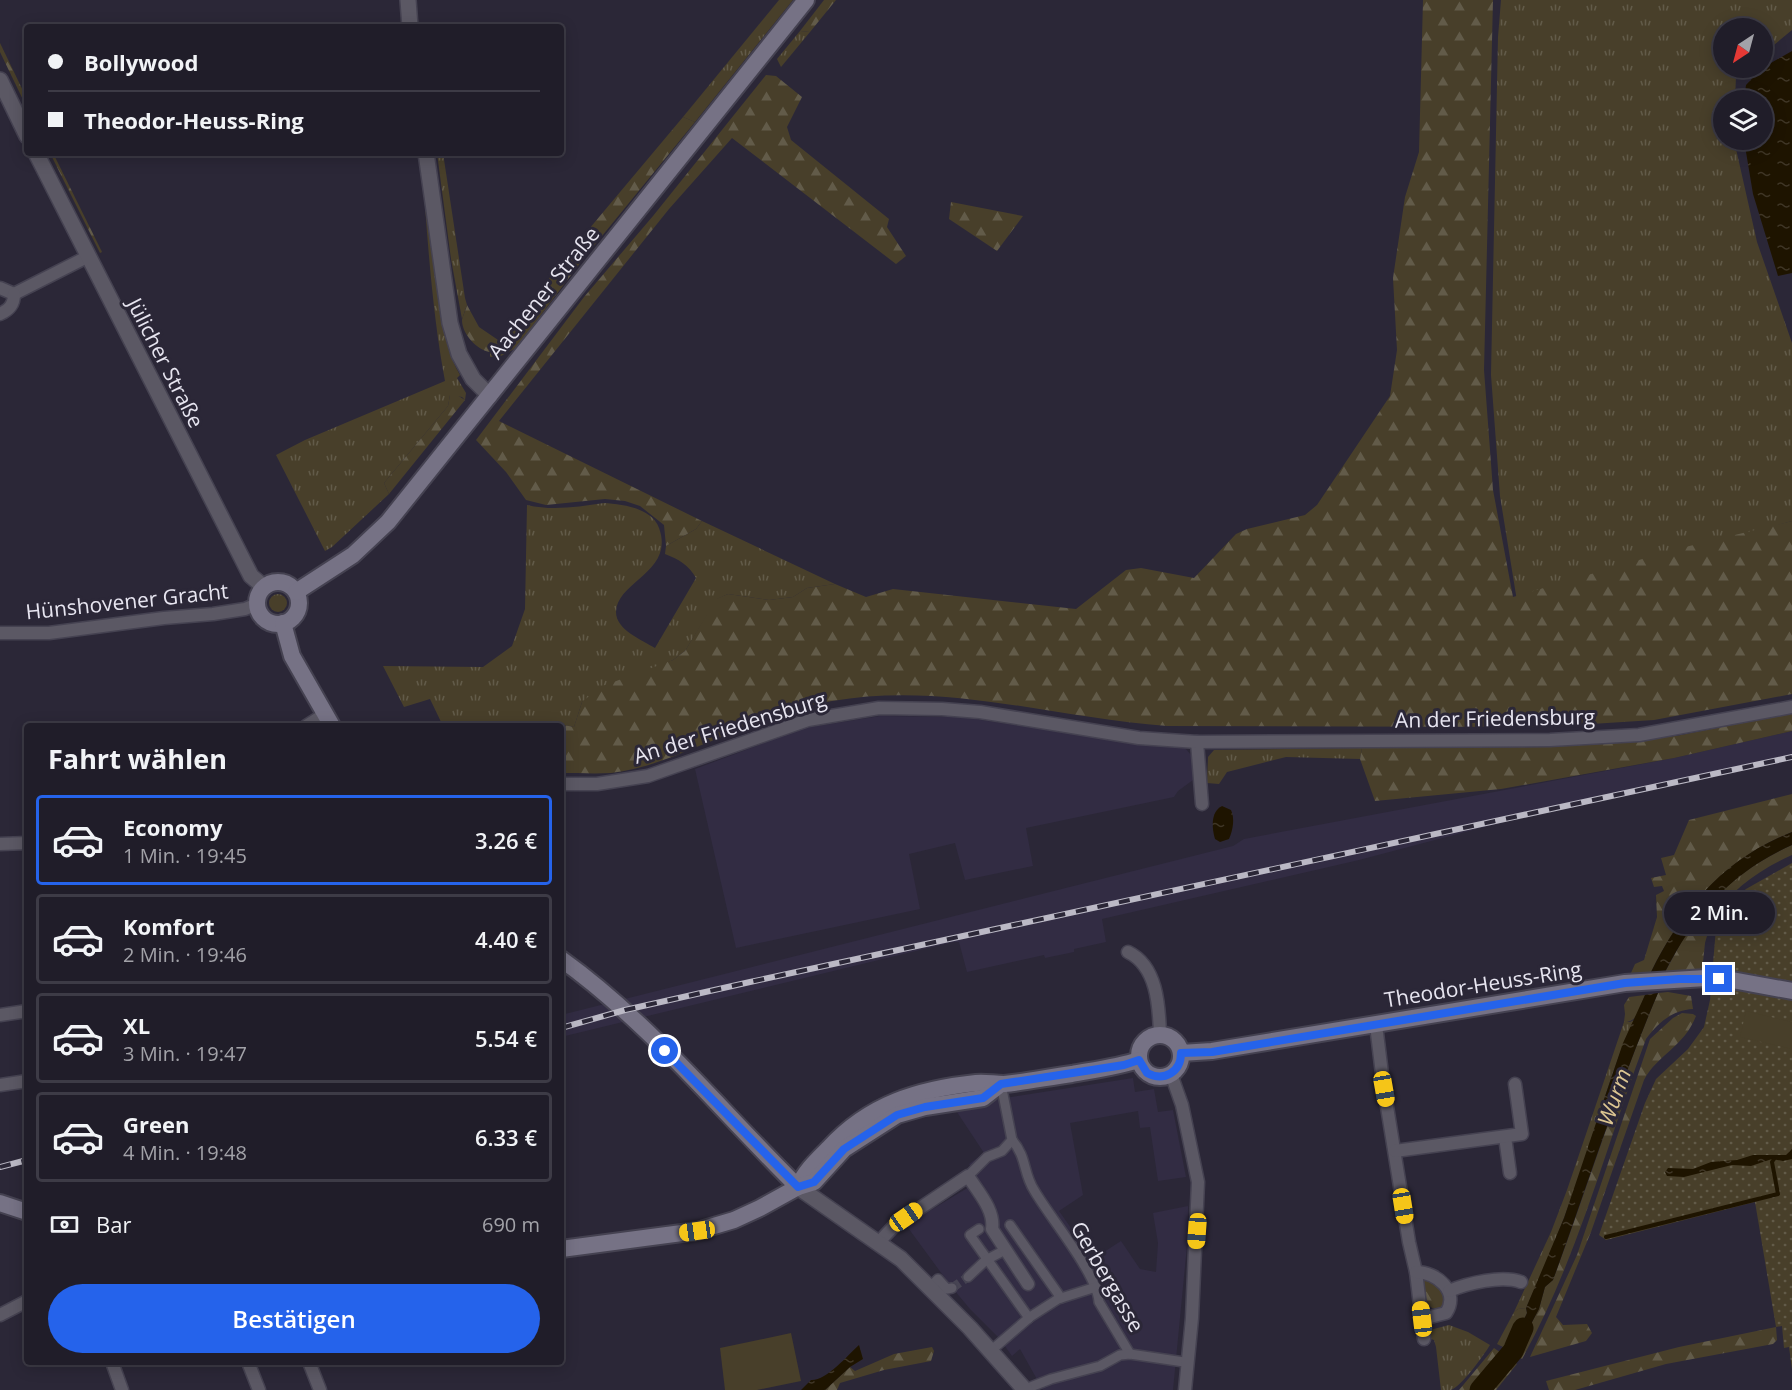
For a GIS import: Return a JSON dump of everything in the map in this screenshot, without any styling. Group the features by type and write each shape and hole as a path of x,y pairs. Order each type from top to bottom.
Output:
{"main road":[{"name":"Aachener Straße","path":"296,592 368,543 388,522 806,0"},
{"path":"274,582 282,582 288,584 296,592 299,602 298,610 294,616 283,623 276,624 264,619 260,614 257,604 258,595 264,587 274,582"},
{"path":"283,623 292,657 328,720"},
{"path":"564,960 631,1015 798,1187"},
{"name":"Theodor-Heuss-Ring","path":"1181,1053 1212,1052 1633,983 1679,979 1731,980 1792,991"},
{"path":"1160,1034 1176,1042 1181,1053 1178,1067 1171,1074 1162,1077 1152,1075 1143,1069 1139,1060 1139,1049 1145,1040 1160,1034"},
{"path":"564,1249 719,1226 760,1208 798,1187 804,1173 835,1141 863,1118 890,1102 916,1093 966,1084 1001,1084 1124,1065 1139,1060"},
{"path":"0,1203 24,1211"}],"street":[{"path":"408,0 410,24"},
{"path":"0,80 24,130"},
{"name":"Jülicher Straße","path":"37,156 84,258 243,561 251,576 264,587"},
{"path":"426,156 450,323 459,354 473,379 490,396"},
{"path":"14,294 84,258"},
{"path":"0,288 14,294"},
{"path":"0,314 9,310 14,301 14,294"},
{"name":"Hünshovener Gracht","path":"0,633 49,633 213,614 245,609 257,604"},
{"name":"An der Friedensburg","path":"564,784 597,784 648,776 808,720 879,708 980,712 1139,738 1197,742 1550,740 1639,735 1792,707"},
{"path":"1197,742 1202,804"},
{"path":"0,844 24,843"},
{"path":"1128,952 1136,956 1145,966 1154,986 1160,1034"},
{"path":"0,1015 24,1011"},
{"path":"1376,1025 1383,1082 1416,1272 1424,1339"},
{"path":"1171,1074 1182,1105 1198,1182 1192,1318 1185,1390"},
{"path":"0,1085 24,1081"},
{"name":"Gerbergasse","path":"1001,1084 1011,1140 1020,1150 1032,1188 1090,1275 1096,1287 1099,1302 1130,1354 1184,1362"},
{"path":"1395,1151 1522,1134 1515,1084"},
{"path":"1505,1137 1510,1173"},
{"path":"879,1242 895,1225 968,1176 987,1157 1002,1151 1011,1140"},
{"path":"968,1176 990,1211 993,1220 992,1229 1028,1284"},
{"path":"798,1187 879,1242 908,1266 1026,1389 1051,1379 1100,1366 1120,1355 1130,1354"},
{"path":"1010,1225 1061,1298"},
{"path":"979,1229 970,1235 1029,1318"},
{"path":"968,1277 986,1260 1005,1250"},
{"path":"1416,1272 1424,1272 1436,1277 1449,1291 1450,1306 1446,1313 1422,1319"},
{"path":"934,1283 938,1279 947,1289 952,1288"},
{"path":"1449,1291 1473,1283 1513,1279 1521,1282"},
{"path":"994,1348 1029,1318 1061,1298 1096,1287"},
{"path":"0,1315 24,1303"},
{"path":"113,1365 122,1390"},
{"path":"249,1365 259,1390"},
{"path":"310,1365 320,1390"}],"shaded area":[{"path":"880,716 962,717 1141,744 1185,748 1191,755 1193,780 1178,791 1174,797 1026,828 1033,866 965,880 955,843 909,854 920,909 736,948 695,769 804,728"},
{"path":"1792,731 1792,757 1610,794 1359,860 1102,919 1106,942 1074,949 1074,952 1045,958 1044,955 967,972 959,942 953,942 564,1036 564,1014 1233,846 1244,839 1674,758"},
{"path":"1133,1078 1135,1092 1154,1089 1158,1112 1173,1110 1186,1177 1158,1181 1150,1127 1140,1128 1138,1111 1070,1123 1083,1195 1059,1211 1093,1259 1121,1241 1140,1269 1156,1272 1158,1243 1153,1213 1188,1206 1189,1225 1173,1390 1043,1390 1020,1349 1012,1356 999,1338 950,1285 906,1225 979,1181 969,1164 984,1153 953,1106"}],"green space":[{"path":"779,0 793,0 695,122 683,117"},
{"path":"824,0 836,0 810,32 800,31"},
{"path":"1423,0 1493,0 1484,370 1493,490 1513,597 1673,550 1792,521 1792,694 1654,720 1544,727 1167,726 958,698 917,695 874,696 832,701 797,709 664,760 632,769 611,773 564,773 564,725 574,727 582,702 600,687 673,660 685,651 716,599 728,594 769,600 793,597 807,588 835,584 866,597 893,589 1076,609 1126,570 1141,568 1194,578 1236,534 1247,529 1305,515 1317,505 1390,396 1397,350 1393,278 1405,197 1419,152"},
{"path":"1501,0 1792,0 1792,30 1773,46 1773,18 1713,18 1713,78 1736,78 1735,90 1713,90 1713,150 1736,150 1757,242 1792,343 1792,521 1517,601 1500,496 1491,375 1498,37"},
{"path":"800,31 810,32 781,67 777,59"},
{"path":"0,43 24,93 24,102 0,52"},
{"path":"766,75 776,76 802,97 787,127 791,140 889,219 887,227 906,256 896,264 732,138 669,209 499,421 702,521 696,529 666,546 664,525 640,506 625,501 605,499 546,505 526,500 506,472 476,440 584,297 653,216"},
{"path":"683,117 695,122 584,258 516,348 499,357 490,357 490,352 475,345 467,336 462,320 467,305 479,327 501,342 563,260"},
{"path":"52,156 54,156 102,252 100,253"},
{"path":"421,156 443,325 449,349 460,375 457,378 466,393 465,400 462,397 450,395 448,406 384,483 389,494 325,551 276,455 305,440 445,381 433,296"},
{"path":"437,156 443,156 467,305 462,319 451,259"},
{"path":"951,202 1023,216 997,251 949,219"},
{"path":"450,395 457,395 465,400 389,494 384,483 448,406"},
{"path":"604,503 636,508 650,516 659,528 662,543 659,555 653,566 625,592 616,612 620,624 625,629 655,648 696,578 683,563 665,554 666,546 696,529 702,521 835,584 807,588 793,597 769,600 728,594 717,599 685,651 673,660 582,702 574,727 564,725 564,723 549,722 442,723 430,699 404,707 383,666 483,667 512,646 525,609 527,505 555,508"},
{"path":"278,594 284,597 287,603 284,609 278,612 272,609 269,603 272,597"},
{"path":"1792,713 1792,731 1674,758 1501,789 1375,801 1360,759 1362,748 1549,747 1676,736"},
{"path":"1362,748 1360,759 1286,757 1227,772 1219,784 1207,783 1208,757 1214,750"},
{"path":"1792,794 1792,832 1746,856 1726,871 1708,888 1677,927 1651,972 1631,973 1635,964 1644,960 1657,917 1656,895 1664,891 1662,886 1654,887 1651,878 1666,875 1661,858 1674,855 1689,820"},
{"path":"1792,845 1792,855 1748,881 1728,898 1712,918 1701,915 1742,874"},
{"path":"1792,863 1792,1369 1789,1347 1784,1348 1782,1326 1776,1327 1755,1202 1606,1240 1599,1235 1645,1103 1656,1079 1688,1049 1704,1027 1710,1000 1716,928 1732,901 1746,889"},
{"path":"1701,915 1712,918 1705,943 1702,972 1665,972 1687,932"},
{"path":"1668,992 1691,996 1693,1009 1678,1012 1666,1018 1646,1039 1575,1242 1542,1321 1522,1359 1515,1354 1539,1309 1545,1287 1553,1280 1643,1028 1658,993"},
{"path":"1645,995 1635,1017 1629,1022 1624,1022 1624,1005 1629,997"},
{"path":"1746,1011 1792,1022 1792,1049 1740,1037"},
{"path":"1682,1013 1696,1016 1685,1035 1656,1063 1644,1080 1591,1232 1556,1317 1563,1325 1587,1324 1592,1333 1586,1341 1530,1357 1577,1255 1650,1039"},
{"path":"1634,1020 1619,1056 1576,1185 1549,1256 1526,1308 1514,1312 1551,1232 1567,1190 1624,1022"},
{"path":"1425,1279 1438,1286 1443,1293 1444,1304 1439,1308 1432,1308 1426,1303 1423,1282"},
{"path":"1526,1308 1527,1313 1509,1350 1497,1344 1514,1312"},
{"path":"1449,1325 1468,1332 1490,1345 1478,1363 1455,1388 1441,1390 1436,1347 1434,1340 1431,1339 1430,1330"},
{"path":"1776,1327 1777,1340 1773,1344 1666,1364 1575,1390 1549,1390 1546,1381 1679,1347"},
{"path":"791,1333 801,1381 757,1390 725,1390 720,1348"},
{"path":"932,1347 934,1351 931,1361 884,1370 840,1383 837,1390 825,1390 850,1367 855,1371 894,1354"},
{"path":"1494,1348 1504,1355 1491,1372 1481,1376 1470,1390 1459,1390"},
{"path":"1510,1359 1517,1364 1496,1390 1486,1390"}],"water":[{"path":"1792,51 1792,273 1778,276 1753,194 1746,150 1773,150 1773,90 1745,90 1746,85 1753,78 1773,78 1773,62"},
{"path":"1222,806 1231,810 1233,824 1229,839 1220,842 1215,839 1213,821 1215,812"},
{"path":"1792,832 1792,845 1751,868 1717,897 1689,931 1665,972 1651,972 1677,927 1708,888 1745,856"},
{"path":"1658,993 1616,1100 1553,1280 1545,1287 1539,1309 1515,1354 1509,1350 1527,1313 1526,1308 1564,1218 1623,1043 1645,995"},
{"path":"1792,1149 1792,1159 1783,1161 1772,1159 1751,1166 1732,1165 1684,1177 1667,1176 1665,1172 1668,1168 1693,1169 1711,1162 1737,1160 1753,1155 1786,1155"},
{"path":"859,1345 863,1359 850,1367 825,1390 801,1390 811,1380 830,1372"},
{"path":"1504,1355 1510,1359 1486,1390 1470,1390 1481,1376 1491,1372"}],"waterway":[{"path":"1606,1237 1778,1194 1772,1162 1774,1159"},
{"name":"Wurm","path":"1480,1390 1513,1351 1523,1328"}],"tunnel":[{"path":"952,1288 968,1277"}],"railway":[{"path":"564,1027 625,1010 750,982 1792,757"},
{"path":"0,1167 24,1161"}],"route":[{"path":"665,1051 798,1187 814,1182 844,1149 897,1115 925,1107 983,1098 1001,1084 1124,1065 1139,1060 1147,1073 1162,1077 1175,1071 1180,1062 1181,1053 1212,1052 1625,983 1719,979"}]}
